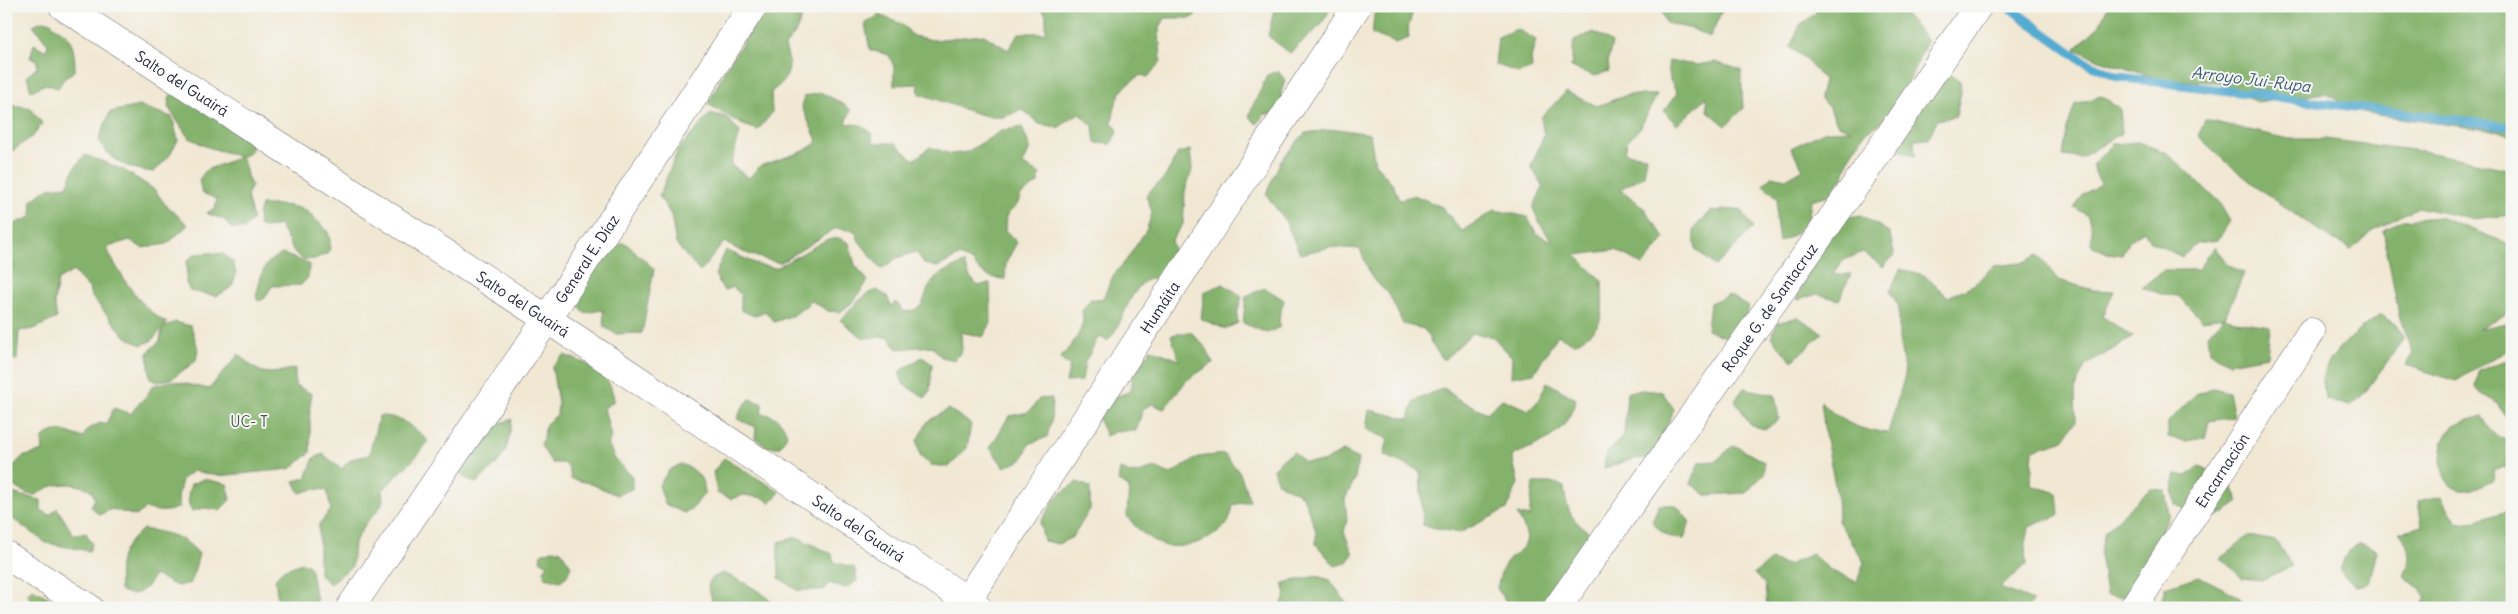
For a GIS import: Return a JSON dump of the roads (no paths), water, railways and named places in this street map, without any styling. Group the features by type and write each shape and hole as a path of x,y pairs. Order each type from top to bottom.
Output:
{"street":[{"name":"Salto del Guairá","path":"63,6 547,319 969,605"},
{"name":"General E. Díaz","path":"350,608 547,319 753,6"},
{"name":"Humáita","path":"969,605 1357,6"},
{"name":"Roque G. de Santacruz","path":"1557,608 1862,176 1975,11"},
{"name":"Encarnación","path":"2132,608 2311,332"},
{"path":"6,555 89,608"}],"waterway":[{"name":"Arroyo Jui-Rupa","path":"2007,6 2083,61 2119,77 2512,127"}],"park label":[{"name":"UC- T","path":"249,421"}]}
